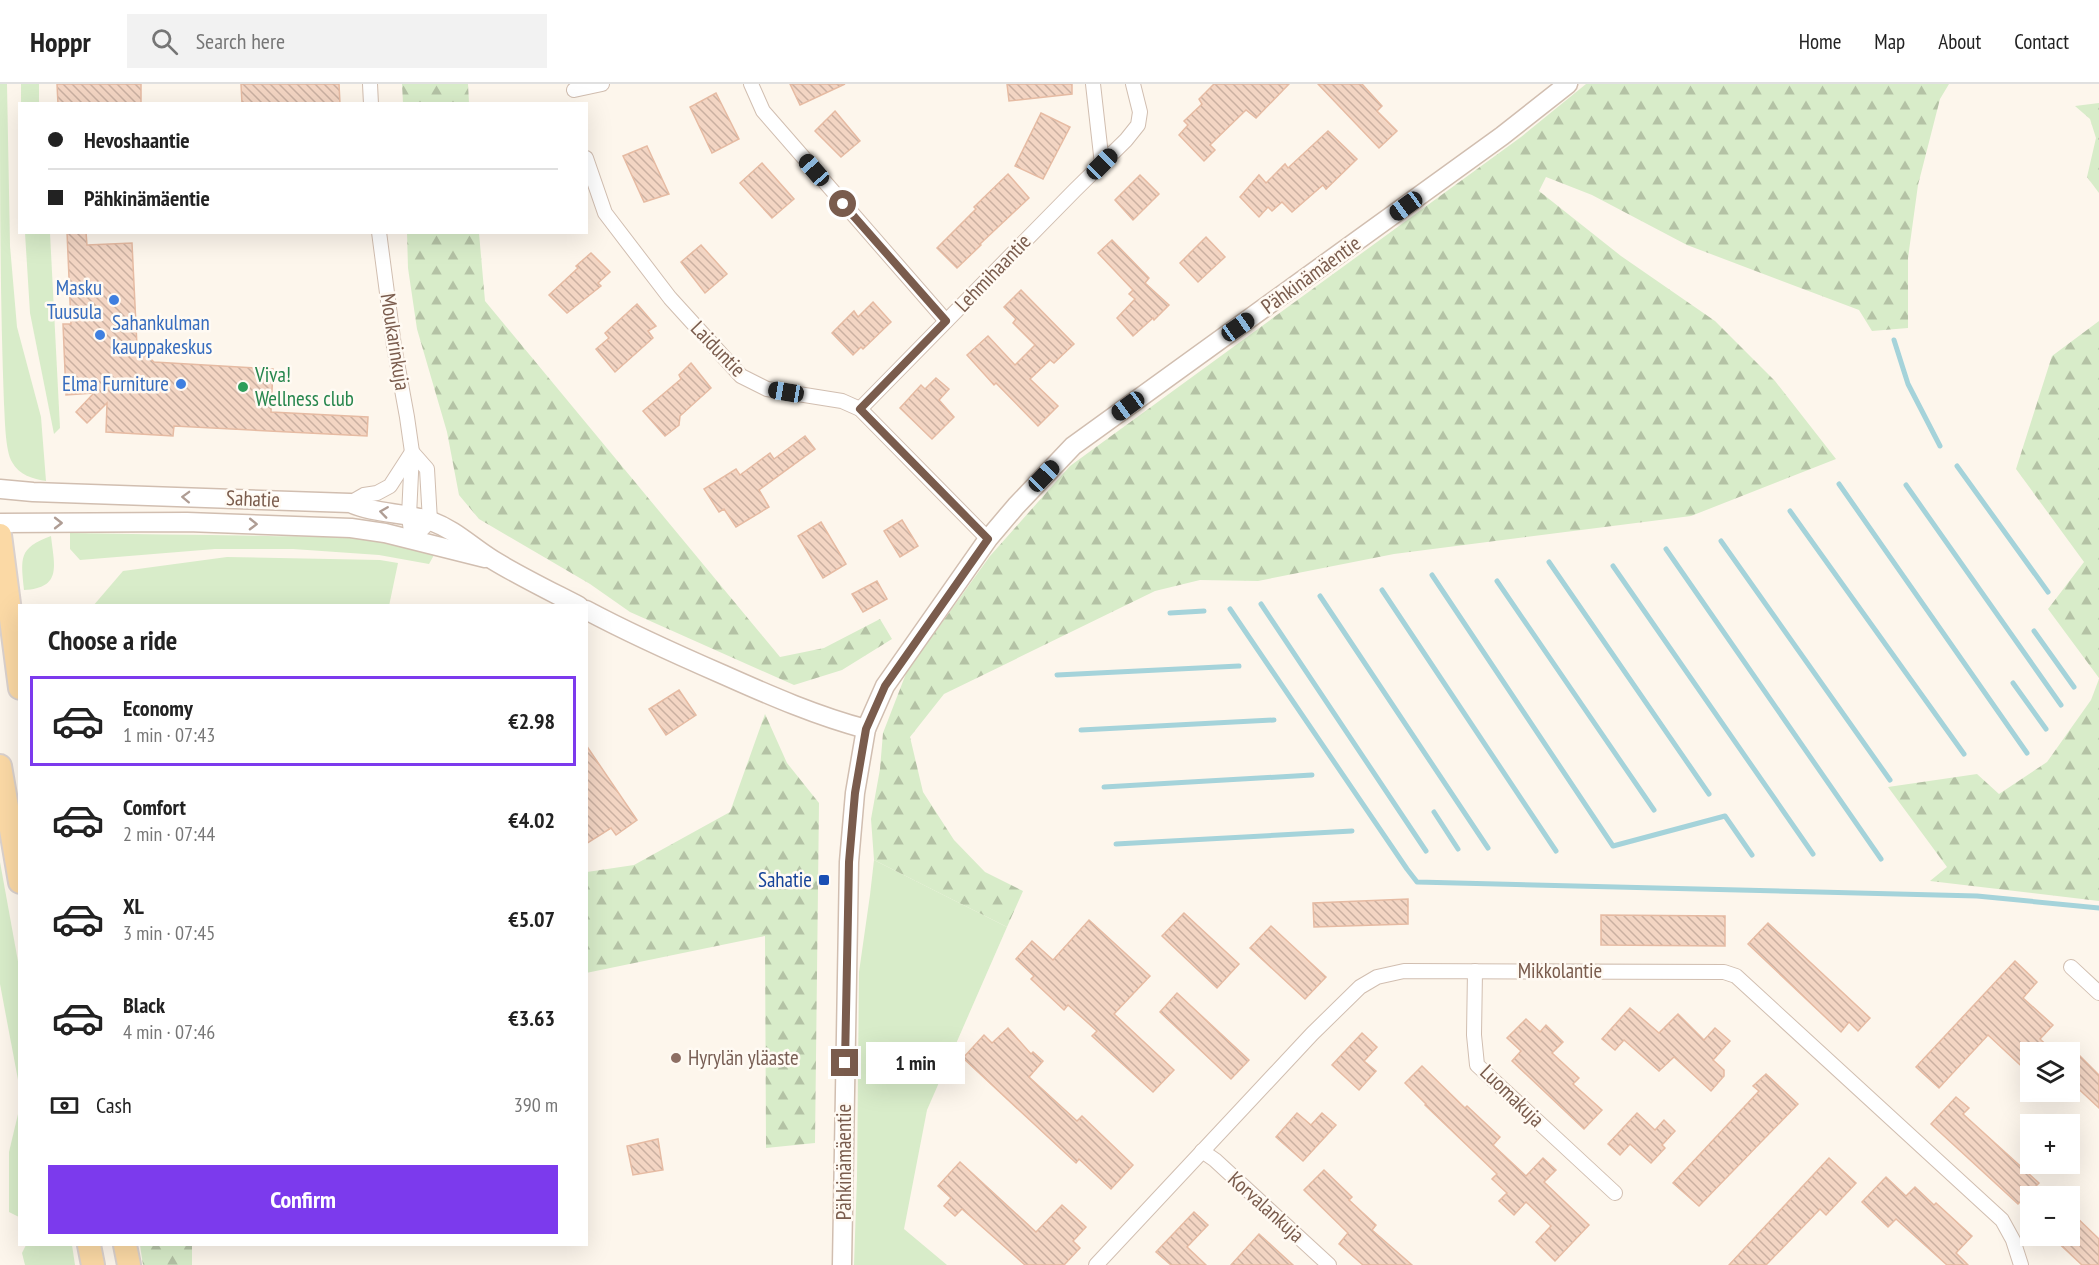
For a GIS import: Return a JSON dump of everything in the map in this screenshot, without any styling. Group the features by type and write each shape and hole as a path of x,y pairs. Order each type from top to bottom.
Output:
{"main road":[{"path":"0,535 18,673"},
{"path":"0,766 18,870"},
{"path":"89,1246 93,1265"},
{"path":"125,1246 129,1265"}],"street":[{"path":"370,84 370,102"},
{"path":"575,93 602,84"},
{"path":"750,84 763,111 946,321"},
{"path":"1093,84 1102,164"},
{"name":"Lehmihaantie","path":"860,409 1126,140 1138,124 1140,112 1133,84"},
{"name":"Pähkinämäentie","path":"842,1265 849,862 855,793 866,729 885,686 988,539 1073,446 1493,143 1568,84"},
{"name":"Laiduntie","path":"588,164 605,213 670,298 741,376 767,389 842,401 860,409 988,539"},
{"name":"Moukarinkuja","path":"379,234 394,346 412,452 408,516 412,540"},
{"path":"350,503 364,495 377,493 390,486 412,452"},
{"name":"Moukarinkuja","path":"412,452 428,469 430,521"},
{"name":"Sahatie","path":"0,489 350,503 363,509 430,521 454,532 493,560 575,604"},
{"path":"412,540 430,521"},
{"name":"Sahatie","path":"0,523 187,522 351,528 385,533 493,560"},
{"path":"588,611 621,629 742,683 828,719 866,729"},
{"path":"2071,967 2099,993"},
{"name":"Mikkolantie","path":"1096,1265 1304,1042 1360,987 1377,977 1404,972 1476,970 1724,972 1736,975 2002,1220 2013,1240 2021,1265"},
{"name":"Luomakuja","path":"1476,970 1474,1035 1477,1065 1615,1193"},
{"name":"Korvalankuja","path":"1202,1151 1215,1160 1329,1265"}],"green space":[{"path":"0,84 7,84 10,246 17,327 41,417 46,481 31,478 18,470 10,457 7,442 2,324"},
{"path":"21,84 39,84 39,102 21,102"},
{"path":"402,84 468,84 469,102 403,102"},
{"path":"1586,84 1949,84 1940,99 1918,185 1908,258 1908,328 1872,331 1859,310 1687,245 1592,195 1546,177 1539,191 1621,256 1715,321 1775,381 1836,459 1691,516 1394,554 1258,581 1200,580 1155,591 944,694 910,737 923,792 954,840 985,872 1023,891 1007,927 874,860 871,819 880,769 883,733 907,671 990,556 1070,466 1521,137"},
{"path":"2099,103 2099,193 2087,177 2096,138 2090,119 2075,106"},
{"path":"25,234 50,234 60,428 54,434 30,313"},
{"path":"407,234 479,234 485,301 780,657 824,648 880,619 892,639 842,670 794,685 630,612 590,584 479,519 459,495 447,432 417,329 408,268"},
{"path":"2099,321 2099,678 2048,609 2084,562 2016,469 2052,356"},
{"path":"70,533 353,538 396,543 434,555 429,564 379,555 293,549 215,549 80,560 70,549"},
{"path":"51,536 54,565 50,580 45,585 24,590 22,570 27,550 40,540"},
{"path":"227,557 380,560 398,563 389,604 95,604 123,571"},
{"path":"2099,679 2099,901 1930,881 1947,867 1888,787 1977,774 1999,794 2047,762 2091,700"},
{"path":"765,714 787,763 819,803 815,1143 766,1148 765,936 588,973 588,872 634,865 730,812"},
{"path":"874,860 1007,927 927,1110 904,1229 947,1265 854,1265 859,972"},
{"path":"0,862 18,961 18,1080 0,984"},
{"path":"18,1114 18,1216 9,1212 9,1152"},
{"path":"26,1246 72,1246 75,1265 25,1265 22,1253"},
{"path":"140,1246 192,1246 192,1265 143,1265"}],"building":[{"path":"57,84 141,84 141,102 58,102"},
{"path":"241,84 339,84 340,102 242,102"},
{"path":"790,84 845,84 800,105"},
{"path":"1007,84 1072,84 1072,94 1009,101"},
{"path":"1214,84 1289,84 1256,118 1246,110 1210,145 1215,150 1204,161 1179,135 1188,125 1184,121 1202,104 1199,99"},
{"path":"1318,84 1362,84 1382,106 1377,111 1397,131 1379,148"},
{"path":"716,93 739,139 712,153 690,107"},
{"path":"835,111 860,141 841,157 815,131"},
{"path":"1041,113 1070,127 1043,179 1015,166"},
{"path":"1328,131 1357,159 1326,189 1323,185 1292,212 1282,202 1272,211 1268,207 1259,217 1240,197 1259,175 1266,183 1285,164 1288,168"},
{"path":"647,146 669,194 644,202 623,156"},
{"path":"762,163 794,199 772,218 740,183"},
{"path":"1008,174 1029,198 957,268 937,248"},
{"path":"1140,175 1159,194 1133,220 1115,200"},
{"name":"Sahankulman kauppakeskus","path":"67,234 86,234 87,245 132,243 137,346 154,362 273,369 271,412 368,417 367,436 174,426 173,436 106,432 107,403 87,423 76,412 94,393 66,395 63,324 71,324"},
{"path":"1206,237 1225,257 1198,282 1180,263"},
{"path":"1112,240 1149,278 1145,283 1169,305 1133,336 1117,318 1135,299 1129,294 1133,290 1098,253"},
{"path":"701,245 727,274 705,293 681,262"},
{"path":"591,253 610,272 598,283 601,286 567,313 549,295"},
{"path":"1021,290 1074,344 1054,363 1050,360 1030,379 1058,406 1038,426 996,383 994,385 967,355 988,336 1015,365 1035,345 1013,323 1016,319 1004,307"},
{"path":"873,302 891,322 863,349 861,347 853,355 832,333 854,311 858,317"},
{"path":"637,304 656,326 648,331 653,338 615,372 596,349 609,338 605,333"},
{"path":"691,363 711,388 680,416 679,425 665,436 643,411 681,379 679,375"},
{"path":"936,378 949,389 939,400 954,417 932,439 900,408 921,385 925,389"},
{"path":"805,436 815,449 759,490 769,507 736,527 724,509 719,512 704,489 736,469 740,475 770,453 774,459"},
{"path":"902,520 918,546 900,557 884,531"},
{"path":"821,522 846,564 823,578 798,536"},
{"path":"877,581 887,599 863,612 852,594"},
{"path":"679,690 696,715 666,735 649,709"},
{"path":"588,748 637,820 616,835 611,828 588,843"},
{"path":"1408,899 1408,924 1314,927 1313,903"},
{"path":"1184,913 1239,964 1217,988 1162,936"},
{"path":"1601,915 1725,916 1725,946 1601,945"},
{"path":"1089,920 1150,976 1114,1014 1174,1070 1153,1092 1092,1036 1097,1031 1068,1005 1064,1010 1031,979 1034,976 1016,959 1032,941 1053,960"},
{"path":"1768,923 1870,1018 1858,1031 1849,1022 1841,1032 1748,944"},
{"path":"1271,926 1326,977 1305,999 1250,948"},
{"path":"2015,961 2037,982 2023,998 2053,1025 2040,1039 2043,1042 2020,1042 2020,1065 1988,1035 1939,1088 1916,1067"},
{"path":"1177,993 1249,1060 1231,1079 1160,1012"},
{"path":"1630,1008 1659,1033 1678,1014 1704,1040 1715,1028 1730,1041 1713,1060 1724,1070 1724,1076 1711,1091 1674,1057 1659,1071 1624,1040 1615,1050 1602,1039"},
{"path":"1526,1019 1540,1032 1546,1025 1563,1042 1552,1053 1579,1078 1573,1084 1602,1110 1584,1129 1512,1061 1521,1051 1507,1038"},
{"path":"1008,1028 1031,1054 1033,1052 1043,1061 1029,1077 1077,1121 1082,1116 1133,1165 1111,1189 1079,1159 1076,1163 963,1058 984,1035 992,1043"},
{"path":"1362,1033 1377,1047 1364,1061 1376,1071 1359,1090 1332,1065"},
{"path":"2080,1056 2099,1075 2099,1108 2080,1090"},
{"path":"1422,1066 1465,1108 1467,1106 1500,1137 1493,1145 1526,1176 1543,1158 1556,1170 1544,1182 1589,1225 1555,1261 1536,1242 1551,1226 1526,1202 1514,1215 1499,1201 1507,1193 1492,1179 1497,1174 1405,1083"},
{"path":"1766,1074 1798,1104 1699,1206 1673,1183 1759,1091 1753,1086"},
{"path":"1956,1097 1969,1108 1963,1114 2020,1166 2020,1174 2029,1174 2039,1183 2036,1186 2020,1186 2018,1204 1931,1124"},
{"path":"1297,1113 1311,1125 1322,1113 1336,1125 1303,1161 1276,1137"},
{"path":"1637,1113 1655,1130 1664,1120 1675,1131 1662,1145 1665,1148 1651,1163 1630,1144 1620,1155 1608,1144"},
{"path":"658,1139 663,1170 633,1175 627,1146"},
{"path":"1829,1158 1856,1183 1826,1215 1820,1209 1766,1265 1729,1265"},
{"path":"960,1162 1036,1232 1062,1205 1086,1227 1073,1241 1080,1248 1064,1265 1025,1265 962,1209 955,1216 944,1206 951,1198 938,1186"},
{"path":"1324,1170 1352,1197 1349,1200 1376,1225 1372,1230 1412,1265 1363,1265 1339,1244 1348,1233 1304,1190"},
{"path":"1886,1177 1906,1196 1915,1187 1972,1236 1956,1253 1968,1265 1947,1265 1896,1219 1888,1227 1862,1202"},
{"path":"1194,1212 1208,1225 1187,1247 1206,1265 1171,1265 1156,1252"},
{"path":"2080,1221 2099,1239 2099,1265 2082,1265 2062,1246 2080,1246"},
{"path":"1259,1234 1293,1265 1231,1265"}],"waterway":[{"path":"1894,340 1908,384 1940,446"},
{"path":"1957,466 2048,592"},
{"path":"1839,484 2027,753"},
{"path":"1906,485 2061,705"},
{"path":"1790,511 1964,754"},
{"path":"1721,541 1890,780"},
{"path":"1666,549 1881,859"},
{"path":"1549,562 1709,794"},
{"path":"1613,566 1813,854"},
{"path":"1432,575 1613,846 1725,816 1752,855"},
{"path":"1497,581 1654,810"},
{"path":"1382,590 1556,851"},
{"path":"1320,596 1488,848"},
{"path":"1261,604 1426,851"},
{"path":"1230,609 1417,882 1977,896 2099,908"},
{"path":"1170,613 1204,611"},
{"path":"2034,631 2074,687"},
{"path":"1057,675 1239,666"},
{"path":"2013,683 2046,729"},
{"path":"1081,730 1274,720"},
{"path":"1104,787 1312,775"},
{"path":"1434,812 1458,849"},
{"path":"1116,844 1352,831"}],"place":[{"name":"Masku Tuusula","path":"114,300"},
{"name":"Sahankulman kauppakeskus","path":"100,335"},
{"name":"Elma Furniture","path":"181,384"},
{"name":"Viva! Wellness club","path":"243,387"},
{"name":"Sahatie","path":"824,880"},
{"name":"Hyrylän yläaste","path":"676,1058"}],"route":[{"path":"843,204 946,321 877,389 860,409 988,539 885,686 866,729 855,793 849,862 845,1063"}]}
